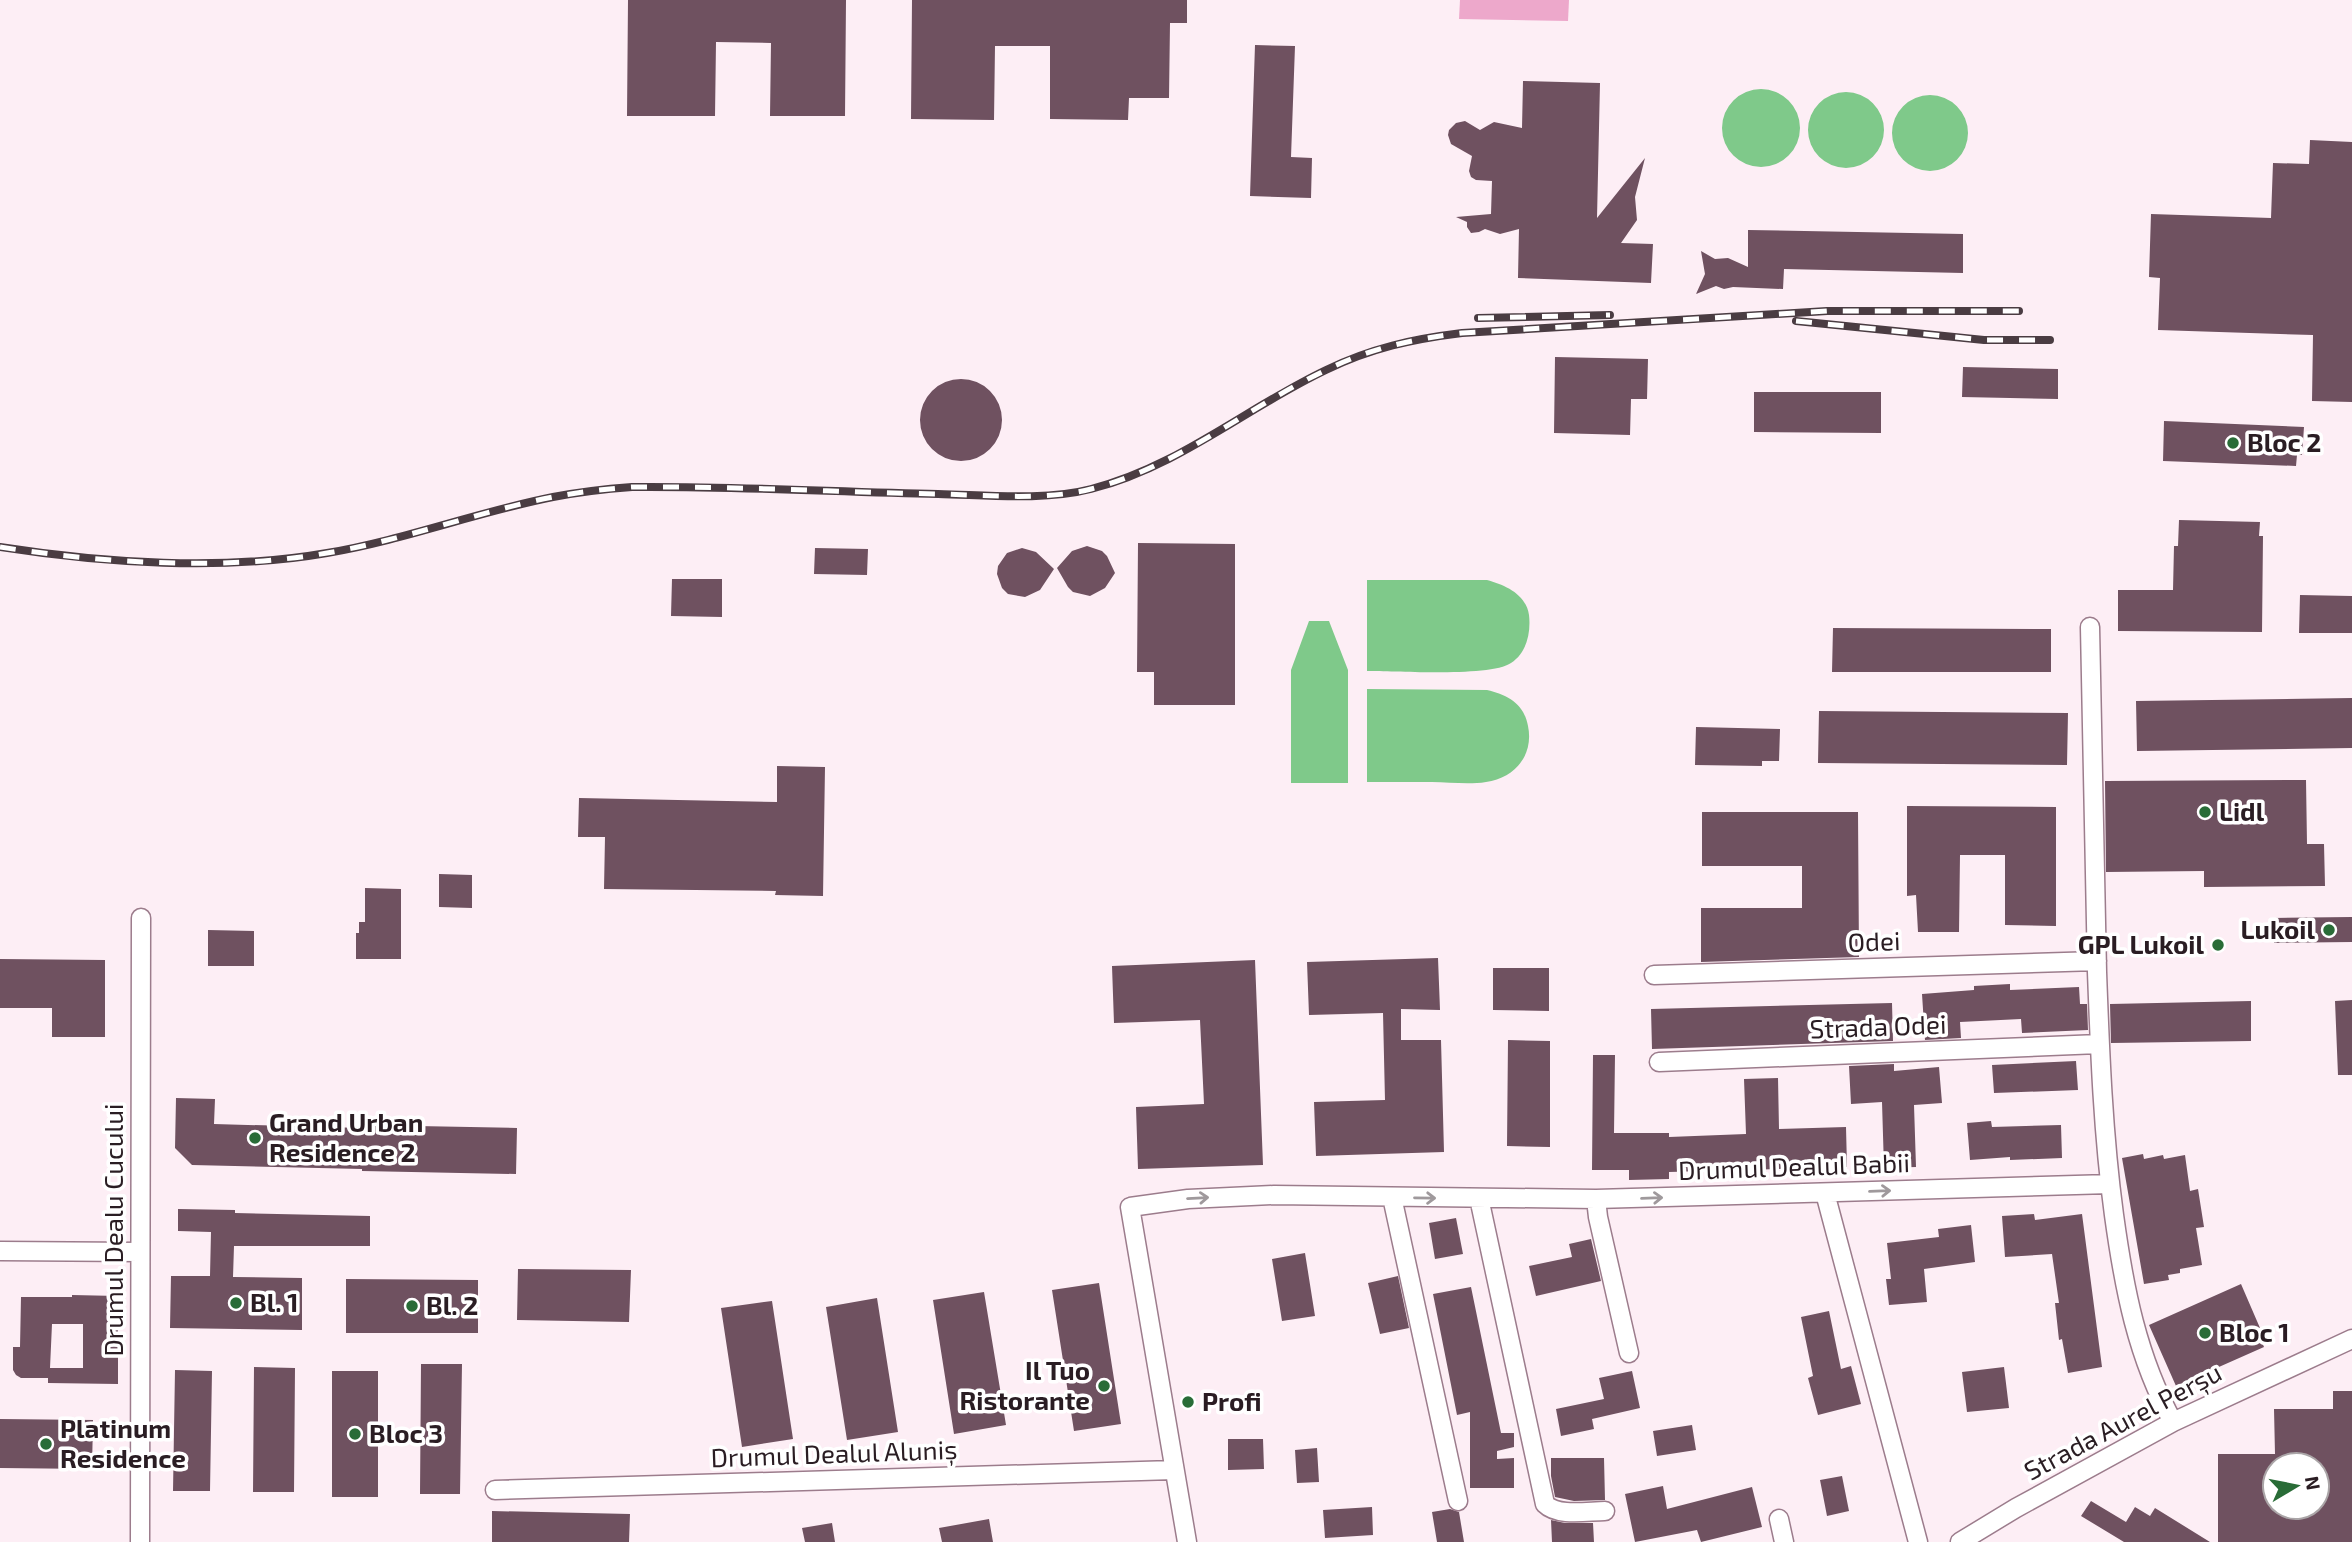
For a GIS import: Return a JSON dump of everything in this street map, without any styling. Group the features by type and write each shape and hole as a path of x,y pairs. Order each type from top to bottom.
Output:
{"street":[{"path":"2090,628 2099,1044 2110,1184 2131,1321 2145,1363 2173,1422"},
{"name":"Drumul Dealu Cucului","path":"140,1542 141,918"},
{"name":"Odei","path":"1654,975 2097,961"},
{"name":"Strada Odei","path":"1659,1062 2099,1044"},
{"name":"Drumul Dealul Babii","path":"1174,1470 1130,1207 1188,1199 1274,1195 1596,1199 2110,1184"},
{"path":"1825,1193 1918,1542"},
{"path":"1392,1197 1458,1501"},
{"path":"1479,1198 1545,1504 1551,1510 1605,1511"},
{"path":"1596,1199 1629,1353"},
{"path":"0,1251 141,1252"},
{"name":"Strada Aurel Perșu","path":"1960,1542 2016,1508 2173,1422 2352,1339"},
{"path":"1174,1470 1187,1542"},
{"name":"Drumul Dealul Aluniș","path":"495,1490 1174,1470"},
{"path":"1779,1519 1784,1542"}],"shaded area":[{"path":"1460,0 1569,0 1568,21 1459,19"},
{"path":"1761,89 1776,92 1788,101 1797,113 1800,128 1797,143 1788,155 1776,164 1761,167 1746,164 1734,155 1725,143 1722,128 1725,113 1734,101 1746,92"},
{"path":"1854,92 1867,98 1878,109 1884,122 1882,145 1867,162 1854,168 1838,168 1825,162 1810,145 1808,122 1814,109 1831,94"},
{"path":"1938,95 1951,101 1962,112 1968,125 1966,148 1951,165 1938,171 1922,171 1909,165 1894,148 1892,125 1898,112 1915,97"},
{"path":"1367,580 1487,580 1501,585 1524,601 1529,615 1527,642 1521,654 1511,663 1484,670 1367,671"},
{"path":"1309,621 1329,621 1348,670 1348,783 1291,783 1291,670"},
{"path":"1367,689 1487,690 1501,694 1514,701 1526,718 1529,737 1525,755 1506,776 1486,782 1367,782"}],"building":[{"path":"628,0 846,0 845,116 770,116 771,43 716,42 715,116 627,116"},
{"path":"912,0 1187,0 1187,23 1170,23 1169,98 1129,98 1128,120 1050,119 1050,46 995,46 994,120 911,119"},
{"path":"1255,45 1295,46 1291,157 1312,158 1311,198 1250,196"},
{"path":"1523,81 1600,83 1597,218 1645,158 1635,197 1637,220 1621,243 1653,244 1651,283 1518,278 1519,229 1500,234 1485,229 1471,233 1467,222 1456,217 1491,214 1492,181 1471,177 1469,171 1472,156 1451,144 1449,130 1456,123 1465,121 1480,130 1494,122 1522,128"},
{"path":"2310,140 2352,142 2352,402 2312,401 2313,335 2158,330 2160,278 2149,277 2151,214 2271,218 2273,163 2309,164"},
{"path":"1748,230 1963,234 1963,273 1784,269 1783,289 1724,289 1716,286 1696,294 1705,274 1701,251 1715,259 1728,258 1748,267"},
{"path":"1555,357 1648,359 1647,399 1631,399 1630,435 1554,433"},
{"path":"1963,367 2058,369 2058,399 1962,397"},
{"path":"961,379 977,383 990,391 998,404 1002,420 998,436 990,449 977,457 961,461 945,457 932,449 924,436 920,420 924,404 932,391 945,383"},
{"path":"1754,392 1881,392 1881,433 1754,432"},
{"name":"Bloc 2","path":"2164,421 2304,427 2302,455 2297,455 2296,466 2163,461"},
{"path":"2179,520 2260,522 2259,536 2263,536 2262,632 2118,631 2118,590 2173,590 2174,546 2178,546"},
{"path":"1138,543 1235,544 1235,705 1154,705 1154,672 1137,672"},
{"path":"1087,546 1102,551 1115,573 1105,588 1090,596 1073,592 1057,568 1072,551"},
{"path":"815,548 868,549 867,575 814,574"},
{"path":"1022,548 1036,552 1054,569 1040,590 1025,597 1008,594 1002,588 997,574 998,566 1007,553"},
{"path":"672,579 722,579 722,617 671,616"},
{"path":"2300,595 2352,596 2352,633 2299,633"},
{"path":"1833,628 2051,629 2051,672 1832,672"},
{"path":"2352,698 2352,748 2137,751 2136,701"},
{"path":"1819,711 2068,713 2067,765 1818,763"},
{"path":"1696,727 1780,729 1779,761 1762,761 1762,766 1695,765"},
{"path":"777,766 825,767 823,896 775,895 776,891 604,889 605,837 578,837 579,798 777,802"},
{"name":"Lidl","path":"2306,780 2307,844 2324,844 2325,886 2204,887 2204,871 2106,872 2105,781"},
{"path":"1907,806 2056,807 2056,926 2005,925 2005,855 1960,855 1959,932 1918,932 1916,895 1907,896"},
{"path":"1702,812 1858,812 1859,957 1701,962 1701,908 1802,908 1802,866 1702,866"},
{"path":"439,874 472,875 472,908 439,907"},
{"path":"365,888 401,889 401,959 356,959 356,933 359,933 359,922 365,922"},
{"path":"2352,917 2352,942 2274,943 2274,918"},
{"path":"208,930 254,931 254,966 208,966"},
{"path":"1438,958 1440,1010 1401,1009 1401,1040 1441,1040 1444,1152 1316,1156 1314,1102 1385,1100 1383,1013 1309,1015 1307,962"},
{"path":"0,959 105,960 105,1037 52,1037 52,1008 0,1008"},
{"path":"1255,960 1263,1165 1138,1169 1136,1107 1204,1104 1200,1020 1114,1023 1112,966"},
{"path":"1493,968 1549,968 1549,1011 1493,1010"},
{"path":"2010,984 2010,990 2079,987 2080,1004 2087,1004 2088,1030 2022,1033 2021,1019 1960,1022 1961,1038 1925,1040 1922,994"},
{"path":"2352,1000 2352,1075 2338,1075 2335,1001"},
{"path":"2251,1001 2251,1041 2111,1043 2110,1004"},
{"path":"1892,1003 1893,1041 1652,1049 1651,1009"},
{"path":"1508,1040 1550,1041 1550,1147 1507,1146"},
{"path":"1593,1055 1615,1055 1614,1133 1669,1133 1669,1137 1746,1134 1744,1079 1778,1078 1779,1129 1846,1127 1847,1167 1669,1172 1669,1179 1629,1180 1629,1170 1592,1170"},
{"path":"2076,1061 2078,1090 1994,1093 1992,1065"},
{"path":"1894,1064 1894,1071 1939,1067 1942,1103 1914,1105 1916,1167 1884,1168 1882,1102 1851,1104 1849,1066"},
{"path":"176,1098 215,1099 214,1124 517,1128 516,1174 192,1165 175,1148"},
{"path":"1991,1121 1992,1127 2061,1125 2062,1158 2010,1160 2010,1157 1970,1160 1967,1123"},
{"path":"2143,1154 2144,1159 2163,1155 2164,1159 2185,1155 2190,1191 2198,1189 2204,1227 2196,1228 2202,1265 2180,1269 2180,1273 2168,1275 2169,1280 2144,1284 2122,1158"},
{"path":"178,1209 370,1216 370,1246 234,1246 233,1277 302,1278 302,1330 170,1328 171,1276 210,1276 211,1232 178,1231"},
{"path":"2034,1214 2035,1220 2082,1214 2102,1367 2068,1373 2062,1339 2059,1340 2055,1303 2059,1303 2052,1254 2005,1257 2002,1216"},
{"path":"1456,1218 1463,1254 1435,1259 1429,1223"},
{"path":"1971,1225 1975,1262 1924,1269 1927,1302 1889,1305 1886,1279 1891,1279 1887,1243 1939,1237 1938,1229"},
{"path":"1591,1239 1601,1281 1536,1296 1529,1266 1572,1257 1569,1244"},
{"path":"1305,1253 1315,1316 1282,1321 1272,1259"},
{"path":"518,1269 631,1270 629,1322 517,1320"},
{"path":"1398,1276 1409,1328 1380,1334 1368,1283"},
{"name":"Bl. 2","path":"346,1279 478,1280 478,1333 346,1333"},
{"path":"1099,1283 1121,1424 1074,1431 1052,1290"},
{"name":"Bloc 1","path":"2241,1284 2260,1328 2257,1330 2264,1347 2176,1386 2149,1325"},
{"path":"1471,1287 1501,1433 1514,1433 1514,1447 1497,1451 1497,1459 1514,1458 1514,1488 1470,1488 1470,1412 1457,1415 1433,1294"},
{"path":"984,1292 1006,1425 954,1434 933,1300"},
{"path":"118,1296 118,1384 48,1383 48,1378 21,1378 13,1370 13,1347 20,1347 21,1297","holes":["52,1324 83,1324 83,1368 50,1368"]},
{"path":"877,1298 898,1432 847,1440 826,1307"},
{"path":"772,1301 793,1439 742,1447 721,1308"},
{"path":"1829,1311 1841,1369 1851,1366 1861,1404 1818,1415 1808,1378 1813,1376 1801,1317"},
{"path":"421,1364 462,1364 460,1494 420,1494"},
{"path":"254,1367 295,1368 294,1492 253,1492"},
{"path":"2004,1367 2009,1408 1967,1412 1962,1372"},
{"path":"175,1370 212,1371 210,1491 173,1491"},
{"name":"Bloc 3","path":"332,1371 378,1371 378,1497 332,1497"},
{"path":"1632,1371 1640,1408 1592,1419 1594,1429 1561,1436 1556,1409 1604,1399 1599,1378"},
{"path":"2333,1391 2352,1391 2352,1542 2218,1542 2218,1454 2261,1454 2261,1521 2331,1521 2331,1451 2275,1451 2274,1409 2333,1409"},
{"name":"Platinum Residence","path":"0,1419 93,1420 92,1469 0,1468"},
{"path":"1692,1425 1696,1450 1657,1456 1653,1431"},
{"path":"1228,1439 1263,1439 1264,1469 1228,1470"},
{"path":"1317,1448 1319,1482 1297,1483 1295,1450"},
{"path":"1551,1458 1604,1458 1605,1500 1574,1501 1555,1497"},
{"path":"1842,1476 1849,1511 1827,1516 1820,1480"},
{"path":"1663,1486 1667,1509 1752,1487 1762,1527 1701,1542 1697,1530 1635,1542 1625,1494"},
{"path":"2091,1501 2126,1522 2135,1507 2150,1516 2155,1508 2210,1542 2124,1542 2081,1516"},
{"path":"1372,1507 1373,1535 1325,1538 1323,1510"},
{"path":"1450,1509 1459,1512 1464,1542 1437,1542 1432,1512"},
{"path":"492,1511 630,1514 629,1542 492,1542"},
{"path":"989,1519 993,1542 942,1542 939,1528"},
{"path":"1551,1520 1593,1523 1594,1542 1552,1542"},
{"path":"832,1523 835,1542 805,1542 802,1528"}],"railway":[{"path":"0,547 39,553 164,563 288,559 412,534 553,497 632,487 995,496 1073,493 1123,479 1182,452 1297,385 1343,362 1376,350 1426,338 1462,333 1827,311 2019,311"},
{"path":"1478,318 1610,315"},
{"path":"1796,321 1984,340 2050,340"}],"place":[{"name":"Bloc 2","path":"2233,443"},
{"name":"Lidl","path":"2205,812"},
{"name":"Lukoil","path":"2329,930"},
{"name":"GPL Lukoil","path":"2218,945"},
{"name":"Grand Urban Residence 2","path":"255,1138"},
{"name":"Bl. 1","path":"236,1303"},
{"name":"Bl. 2","path":"412,1306"},
{"name":"Bloc 1","path":"2205,1333"},
{"name":"Il Tuo Ristorante","path":"1104,1386"},
{"name":"Profi","path":"1188,1402"},
{"name":"Bloc 3","path":"355,1434"},
{"name":"Platinum Residence","path":"46,1444"}]}
